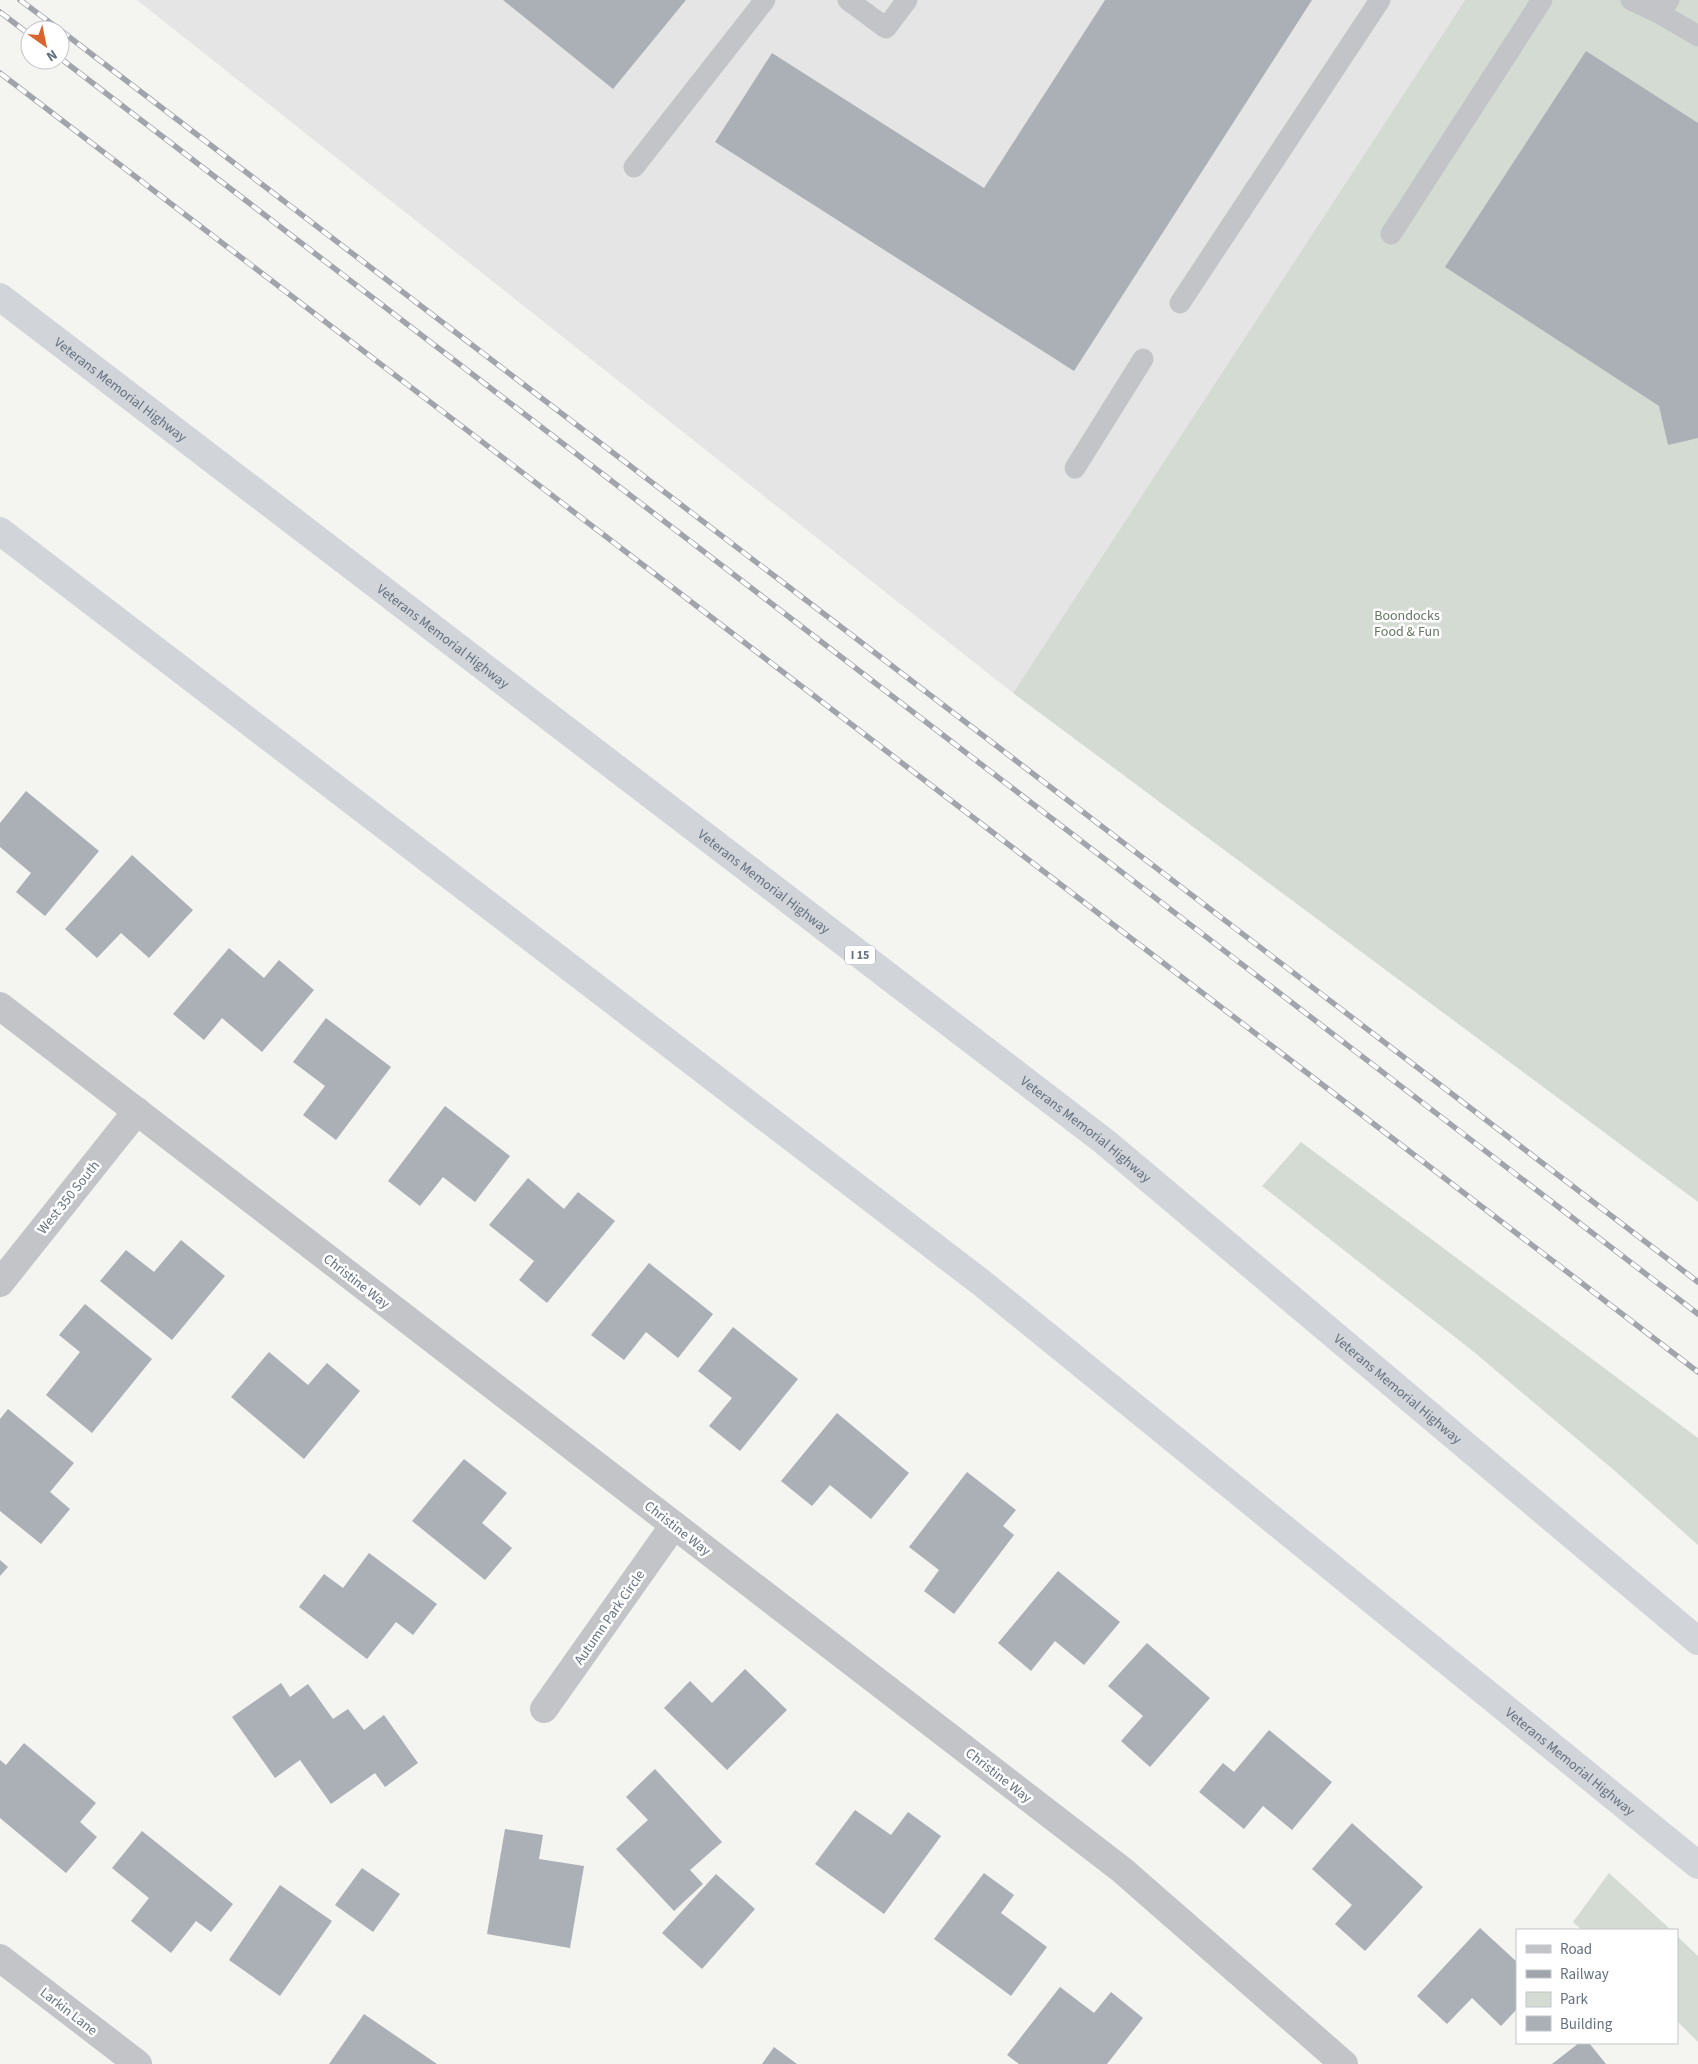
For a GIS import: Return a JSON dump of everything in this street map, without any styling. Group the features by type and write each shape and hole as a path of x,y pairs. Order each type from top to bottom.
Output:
{"highway":[{"name":"Veterans Memorial Highway","path":"0,297 1105,1142 1698,1641"},
{"name":"Veterans Memorial Highway","path":"0,531 983,1284 1698,1865"}],"street":[{"name":"Christine Way","path":"0,1006 1122,1870 1344,2064"},
{"name":"West 350 South","path":"0,1283 137,1112"},
{"name":"Autumn Park Circle","path":"544,1709 674,1525"},
{"name":"Larkin Lane","path":"0,1958 138,2064"}],"lane":[{"path":"634,167 765,0"},
{"path":"848,0 886,28 907,0"},
{"path":"1180,303 1380,0"},
{"path":"1392,234 1542,0"},
{"path":"1631,0 1664,7 1698,36"},
{"path":"1075,468 1143,359"}],"shaded area":[{"path":"137,0 1465,0 1013,693"}],"green space":[{"name":"Boondocks Food & Fun","path":"1465,0 1698,0 1698,1202 1013,693"},
{"path":"1301,1142 1698,1438 1698,1545 1615,1471 1474,1352 1262,1186"},
{"path":"1609,1873 1670,1929 1581,1929 1573,1922"},
{"path":"1678,1937 1698,1956 1698,2042 1678,2022"}],"building":[{"path":"503,0 686,0 613,89"},
{"path":"1105,0 1312,0 1074,371 715,142 772,53 984,188"},
{"path":"1586,51 1698,123 1698,438 1668,445 1659,406 1445,267"},
{"path":"26,791 99,851 45,916 16,892 31,873 0,847 0,823"},
{"path":"132,855 193,910 149,958 121,933 97,958 65,929"},
{"path":"229,948 264,978 279,960 314,990 262,1052 222,1018 204,1040 173,1014"},
{"path":"326,1018 391,1067 336,1140 303,1115 325,1086 293,1062"},
{"path":"445,1106 510,1156 475,1202 443,1177 420,1206 388,1181"},
{"path":"528,1178 564,1209 578,1192 615,1221 547,1303 519,1280 534,1261 489,1225"},
{"path":"181,1240 225,1276 172,1340 100,1281 126,1250 154,1272"},
{"path":"649,1263 713,1314 678,1358 646,1332 624,1360 591,1335"},
{"path":"85,1304 152,1359 92,1433 46,1395 80,1352 59,1335"},
{"path":"733,1327 798,1379 740,1451 709,1426 732,1398 698,1371"},
{"path":"269,1352 308,1385 327,1363 360,1391 304,1459 231,1397"},
{"path":"8,1409 74,1463 50,1492 70,1509 41,1544 0,1511 0,1419"},
{"path":"837,1413 909,1473 871,1519 830,1485 812,1506 781,1481"},
{"path":"464,1459 507,1493 482,1523 512,1548 485,1580 412,1521"},
{"path":"967,1472 1016,1510 1003,1526 1014,1535 954,1614 924,1591 939,1570 909,1547"},
{"path":"369,1553 437,1604 413,1635 396,1622 367,1659 299,1607 324,1574 343,1588"},
{"path":"0,1560 8,1567 0,1576"},
{"path":"1058,1571 1120,1622 1084,1665 1055,1641 1031,1671 998,1643"},
{"path":"1147,1643 1210,1698 1150,1767 1121,1741 1143,1716 1108,1686"},
{"path":"745,1669 787,1710 727,1770 664,1708 690,1681 712,1703"},
{"path":"281,1683 290,1697 308,1684 333,1719 348,1709 364,1730 384,1715 418,1763 385,1787 375,1773 331,1804 300,1760 275,1778 232,1717"},
{"path":"1269,1730 1332,1782 1292,1830 1263,1806 1244,1829 1199,1792 1223,1763 1234,1772"},
{"path":"24,1743 96,1803 80,1822 97,1837 66,1873 0,1818 0,1760 6,1765"},
{"path":"655,1769 722,1842 690,1870 703,1884 674,1911 616,1849 648,1820 626,1797"},
{"path":"855,1810 891,1835 908,1812 941,1836 884,1914 815,1864"},
{"path":"1352,1823 1423,1887 1365,1951 1335,1924 1352,1905 1312,1869"},
{"path":"505,1829 543,1835 539,1859 584,1866 570,1948 487,1934"},
{"path":"142,1831 233,1904 211,1932 196,1921 171,1953 131,1921 149,1898 112,1868"},
{"path":"362,1868 400,1894 373,1932 335,1905"},
{"path":"984,1873 1014,1895 1001,1913 1047,1947 1011,1996 934,1939"},
{"path":"716,1874 755,1909 702,1969 662,1933"},
{"path":"280,1885 332,1921 280,1996 229,1960"},
{"path":"1480,1928 1516,1961 1516,2010 1501,2026 1472,1998 1447,2024 1417,1996"},
{"path":"1060,1987 1094,2013 1111,1992 1143,2018 1107,2064 1019,2064 1007,2055"},
{"path":"364,2014 437,2064 329,2064"},
{"path":"1578,2044 1590,2044 1606,2064 1552,2064"},
{"path":"774,2047 797,2064 762,2064"}],"railway":[{"path":"20,0 47,20"},
{"path":"0,12 20,27"},
{"path":"70,38 1698,1282"},
{"path":"70,66 1698,1314"},
{"path":"0,73 1698,1372"}]}
